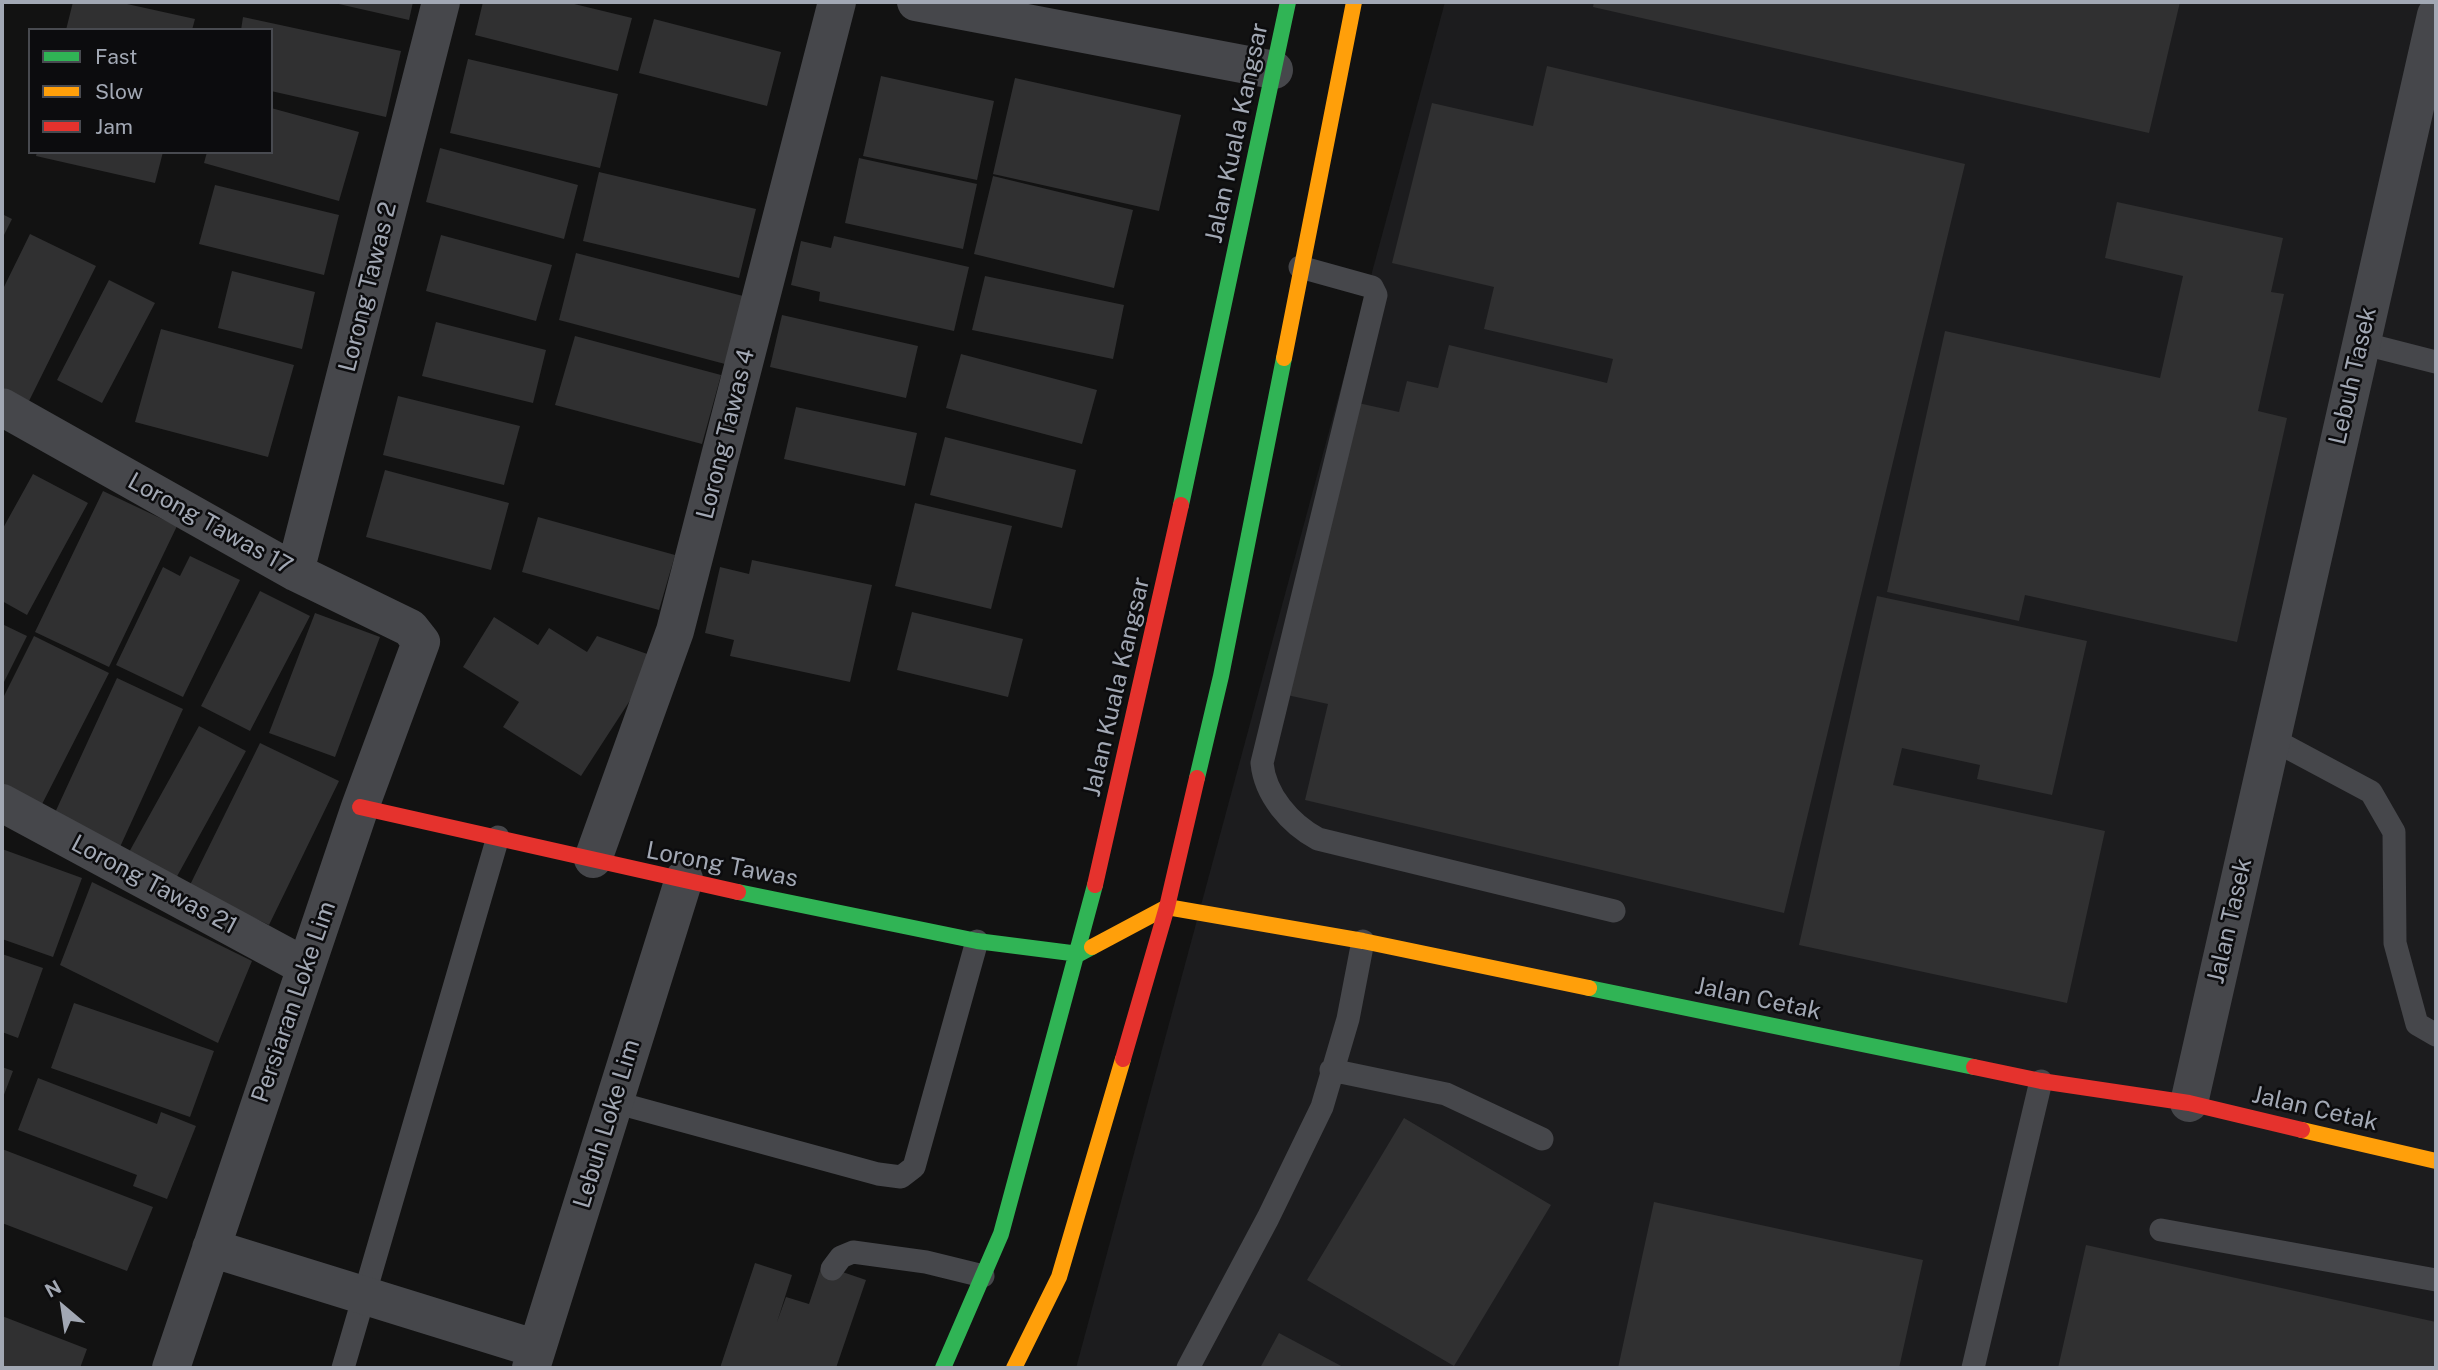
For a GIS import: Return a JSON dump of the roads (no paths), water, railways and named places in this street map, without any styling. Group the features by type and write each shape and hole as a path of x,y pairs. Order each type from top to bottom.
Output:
{"main road":[{"name":"Jalan Kuala Kangsar","path":"943,1368 1001,1234 1079,954 1152,643 1288,2"},
{"path":"1014,1368 1059,1277 1167,907 1221,676 1353,2"},
{"name":"Lorong Tawas","path":"359,807 593,859 629,870 684,879 976,941 1079,954"},
{"path":"1079,954 1167,907"},
{"name":"Jalan Cetak","path":"1167,907 1363,941 2041,1081 2189,1103 2436,1161"}],"street":[{"name":"Lorong Tawas 2","path":"295,572 441,2"},
{"name":"Lorong Tawas 4","path":"593,859 675,631 837,2"},
{"path":"916,2 1274,70"},
{"name":"Lebuh Tasek","path":"2270,738 2436,15"},
{"name":"Lorong Tawas 17","path":"2,407 295,572 410,628 418,637"},
{"name":"Persiaran Loke Lim","path":"171,1368 359,807 421,648 418,637"},
{"name":"Jalan Tasek","path":"2189,1103 2270,738"},
{"name":"Lorong Tawas 21","path":"2,803 306,967"},
{"name":"Lebuh Loke Lim","path":"534,1359 684,879"},
{"path":"211,1248 367,1294 534,1359"}],"lane":[{"path":"1300,267 1362,283 1372,287 1376,295 1262,763 1270,790 1293,821 1318,839 1614,911"},
{"path":"2361,343 2436,362"},
{"path":"2270,738 2339,772 2371,792 2394,832 2395,943 2417,1024 2436,1035"},
{"path":"343,1368 367,1294 498,837"},
{"path":"614,1101 878,1174 901,1177 914,1167 976,941"},
{"path":"1188,1368 1268,1218 1322,1107 1348,1019 1363,941"},
{"path":"1331,1070 1447,1094 1542,1139"},
{"path":"1973,1368 2041,1081"},
{"path":"2161,1230 2436,1280"},
{"path":"832,1269 841,1257 853,1252 926,1262 983,1276"}]}
